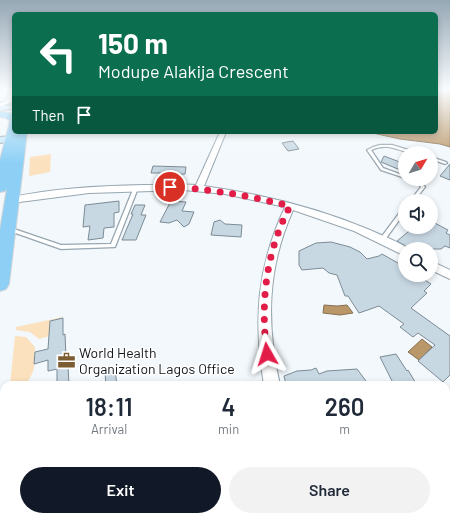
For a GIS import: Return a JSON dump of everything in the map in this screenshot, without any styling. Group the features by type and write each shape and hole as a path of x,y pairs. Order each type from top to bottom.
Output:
{"main road":[{"path":"0,188 11,137"},
{"path":"0,284 12,200 11,137"}],"street":[{"path":"199,188 222,134"},
{"path":"12,200 89,190 170,187 199,188 232,193 290,206 323,216 398,248"},
{"path":"271,381 265,343 263,315 265,290 272,248 290,206"},
{"path":"438,269 450,275"}],"lane":[{"path":"398,148 384,145 369,150 370,154 382,169 398,174"},
{"path":"438,160 445,163"},
{"path":"418,194 422,186"},
{"path":"8,230 61,247 113,246 136,188"},
{"path":"382,240 398,218"}],"shaded area":[{"path":"438,114 450,114 450,147 440,144 400,139 377,134 438,134"},
{"path":"51,154 50,172 29,176 30,157"},
{"path":"324,305 347,305 353,313 340,315 323,313"},
{"path":"63,317 50,336 39,339 30,332 16,330 16,327"},
{"path":"15,336 26,337 35,347 35,363 33,372 28,381 10,381"},
{"path":"422,339 432,347 419,360 408,352"}],"building":[{"path":"293,141 299,149 288,151 282,143"},
{"path":"384,156 398,161 398,169 381,162"},
{"path":"450,164 450,180 440,176"},
{"path":"153,166 186,167 185,174 162,175 162,173 151,173"},
{"path":"119,201 119,212 114,213 114,227 104,228 103,238 88,240 90,226 83,227 85,205"},
{"path":"171,201 186,202 182,211 194,212 189,224 184,227 177,220 169,223 160,222"},
{"path":"135,205 145,205 141,215 146,215 136,240 122,240 133,214 131,214"},
{"path":"220,220 225,224 242,225 241,237 211,235 214,222"},
{"path":"438,225 448,230 446,233 450,235 450,248 445,246 438,249 438,242 397,241 406,234 438,234"},
{"path":"331,242 350,247 360,252 367,259 382,254 398,263 398,282 428,282 431,284 424,291 427,293 411,308 450,336 450,375 444,381 442,381 418,361 435,345 418,333 413,337 400,327 404,324 379,306 359,313 348,296 345,296 337,275 329,273 323,268 302,270 299,265 299,251 316,243"},
{"path":"63,318 63,335 65,334 66,358 74,356 74,364 68,366 69,381 57,381 57,369 48,371 48,360 34,364 35,352 48,349 50,321"},
{"path":"396,354 415,381 392,381 380,357"},
{"path":"316,368 319,374 327,371 357,369 366,381 285,381 284,376 297,371"},
{"path":"115,370 116,381 106,381 105,373"}],"place":[{"name":"World Health Organization Lagos Office","path":"66,361"}],"route":[{"path":"170,187 199,188 232,193 290,206 274,242 267,272 263,315 267,354"}]}
